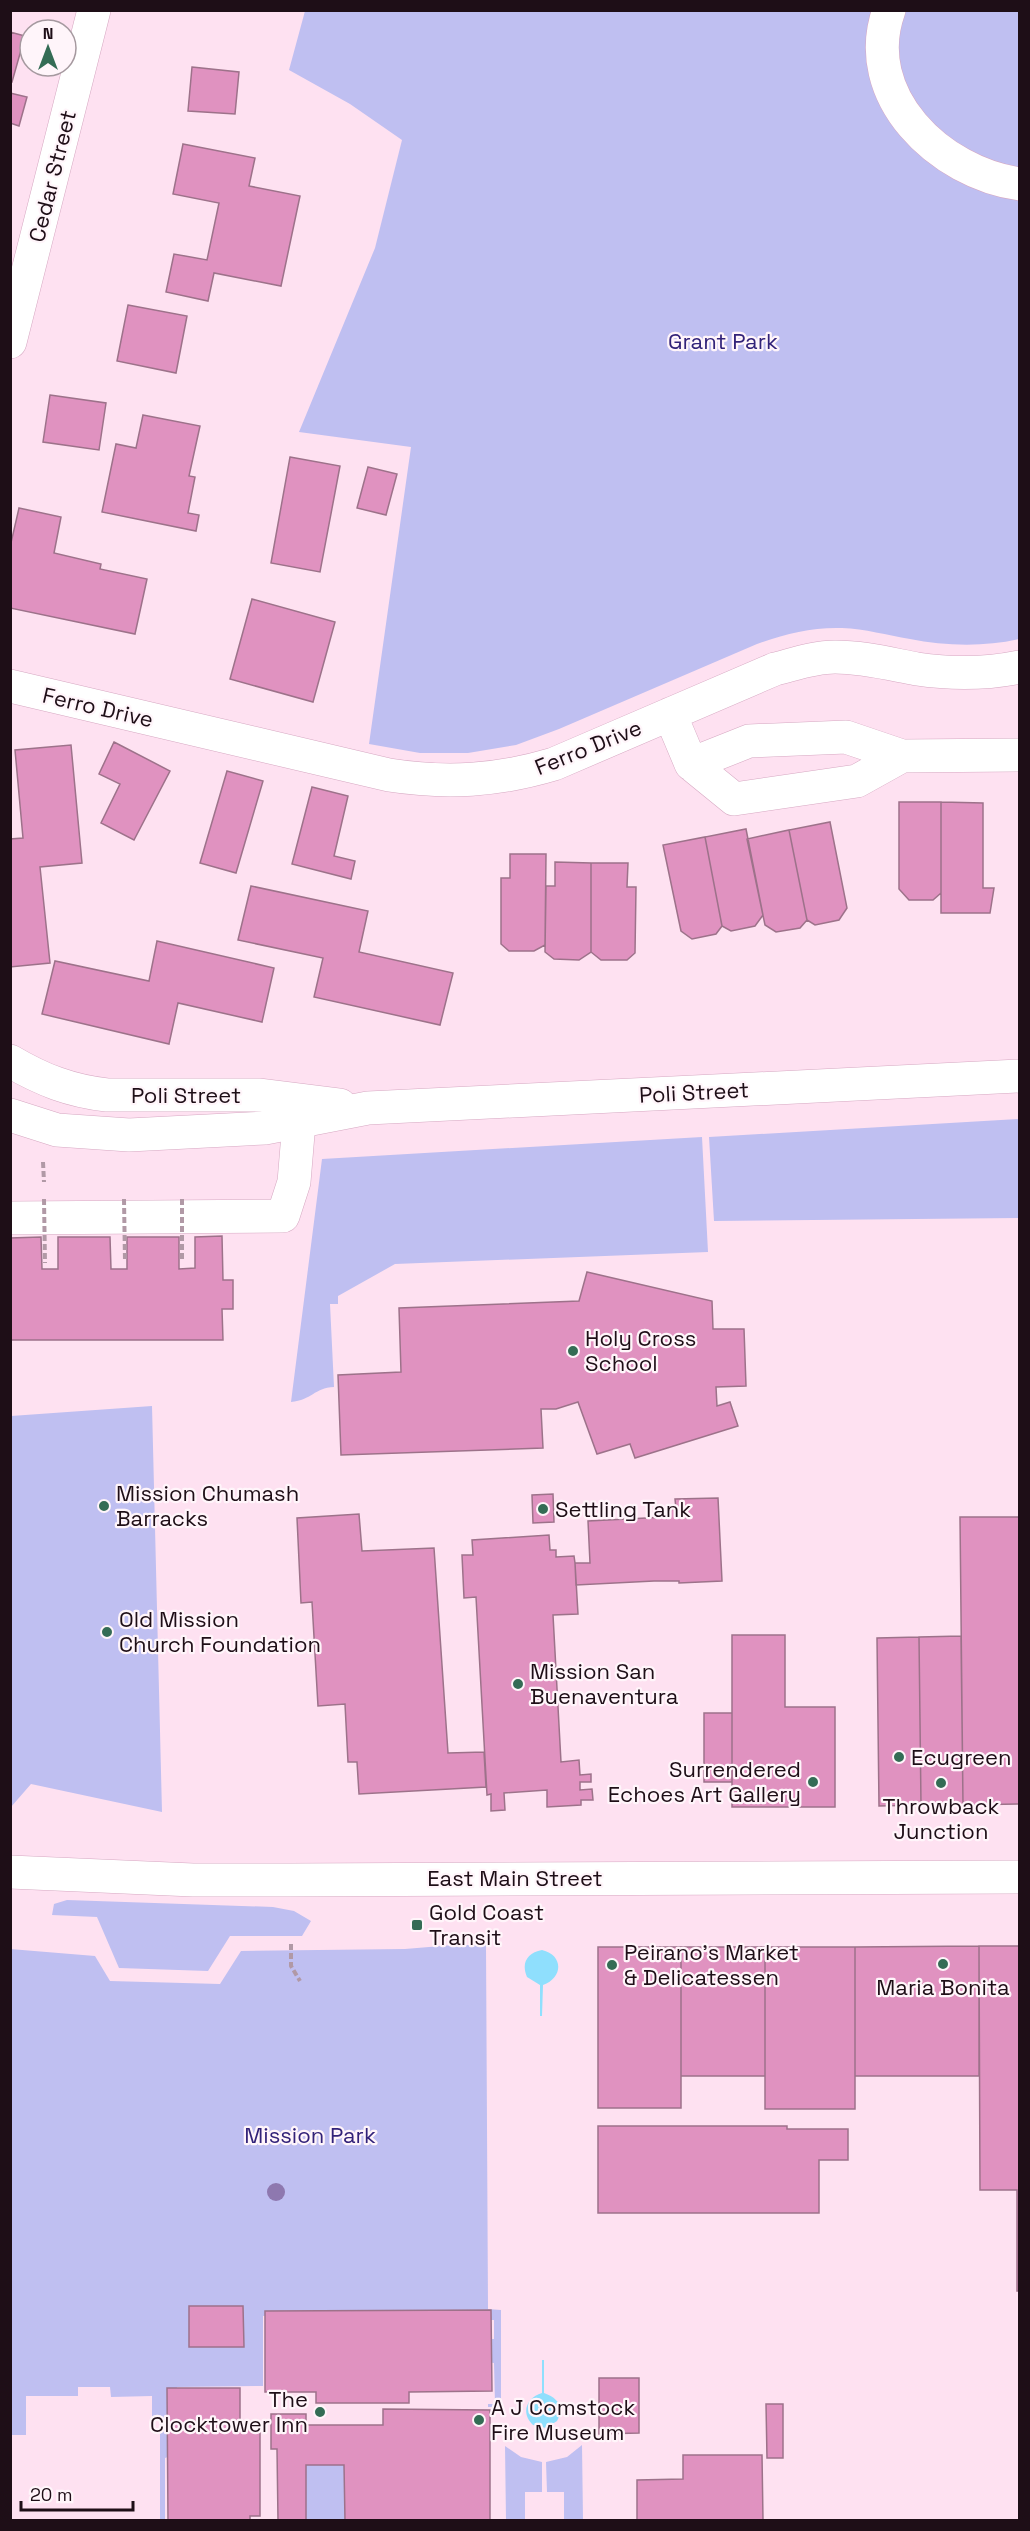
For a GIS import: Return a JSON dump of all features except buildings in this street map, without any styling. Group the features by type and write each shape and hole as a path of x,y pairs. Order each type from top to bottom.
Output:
{"street":[{"name":"Cedar Street","path":"10,342 94,10"},
{"path":"889,10 881,44 885,71 894,98 914,129 955,162 976,173 1020,184"},
{"name":"Ferro Drive","path":"10,686 389,775 422,780 479,781 528,772 554,764 776,669 808,660 856,657 919,669 958,673 998,672 1020,668"},
{"path":"670,714 691,764 734,799 857,781 902,756"},
{"path":"691,764 749,741 846,737 902,756 1020,755"},
{"name":"Poli Street","path":"10,1061 42,1079 85,1092 107,1095 260,1095 368,1108"},
{"name":"Poli Street","path":"10,1115 57,1130 129,1135 265,1128 368,1108 1020,1076"},
{"path":"10,1218 283,1216 294,1182 299,1122"},
{"name":"East Main Street","path":"10,1872 193,1880 1020,1877"}],"path":[{"path":"43,1155 45,1263"},
{"path":"124,1188 125,1261"},
{"path":"182,1188 182,1261"},
{"path":"291,1944 291,1966 300,1981"}],"green space":[{"name":"Grant Park","path":"305,11 1019,11 1019,639 993,643 951,644 851,629 809,630 757,644 559,729 516,745 468,753 420,753 369,744 411,447 299,432 375,248 402,140 350,104 289,70"},
{"path":"1019,1119 1019,1218 714,1221 709,1137"},
{"path":"702,1137 708,1252 395,1264 338,1296 338,1304 330,1304 334,1387 322,1389 304,1399 291,1402 322,1159"},
{"path":"152,1406 162,1812 31,1784 11,1807 11,1416"},
{"path":"67,1900 273,1907 294,1911 311,1921 302,1936 230,1936 208,1971 119,1968 97,1917 52,1915 54,1904"},
{"name":"Mission Park","path":"486,1945 488,2309 501,2310 501,2407 488,2407 488,2404 495,2404 494,2363 487,2362 487,2339 494,2339 494,2320 487,2320 480,2314 480,2310 279,2311 278,2315 263,2316 263,2386 177,2387 168,2457 165,2458 165,2519 172,2520 160,2520 160,2417 152,2417 152,2396 111,2397 110,2387 78,2387 78,2396 26,2396 26,2435 11,2435 10,1949 95,1956 110,1981 220,1984 241,1951 405,1949"},
{"path":"582,2445 583,2520 564,2520 564,2492 547,2492 546,2462 567,2457"},
{"path":"505,2446 521,2457 542,2462 542,2492 525,2492 525,2520 506,2520"},
{"path":"306,2465 344,2465 345,2520 306,2520"}],"shaded area":[{"path":"542,1950 554,1957 558,1967 550,1982 543,1985 542,2016 540,2016 540,1985 527,1977 525,1963 529,1956"},
{"path":"542,2360 544,2360 544,2393 556,2400 560,2407 557,2421 546,2428 533,2425 526,2411 532,2398 542,2393"}],"place":[{"name":"Holy Cross School","path":"573,1351"},
{"name":"Mission Chumash Barracks","path":"104,1506"},
{"name":"Settling Tank","path":"543,1509"},
{"name":"Old Mission Church Foundation","path":"107,1632"},
{"name":"Mission San Buenaventura","path":"518,1684"},
{"name":"Ecugreen","path":"899,1757"},
{"name":"Surrendered Echoes Art Gallery","path":"813,1782"},
{"name":"Throwback Junction","path":"941,1783"},
{"name":"Gold Coast Transit","path":"417,1925"},
{"name":"Maria Bonita","path":"943,1964"},
{"name":"Peirano's Market & Delicatessen","path":"612,1965"},
{"name":"The Clocktower Inn","path":"320,2412"},
{"name":"A J Comstock Fire Museum","path":"479,2420"}]}
